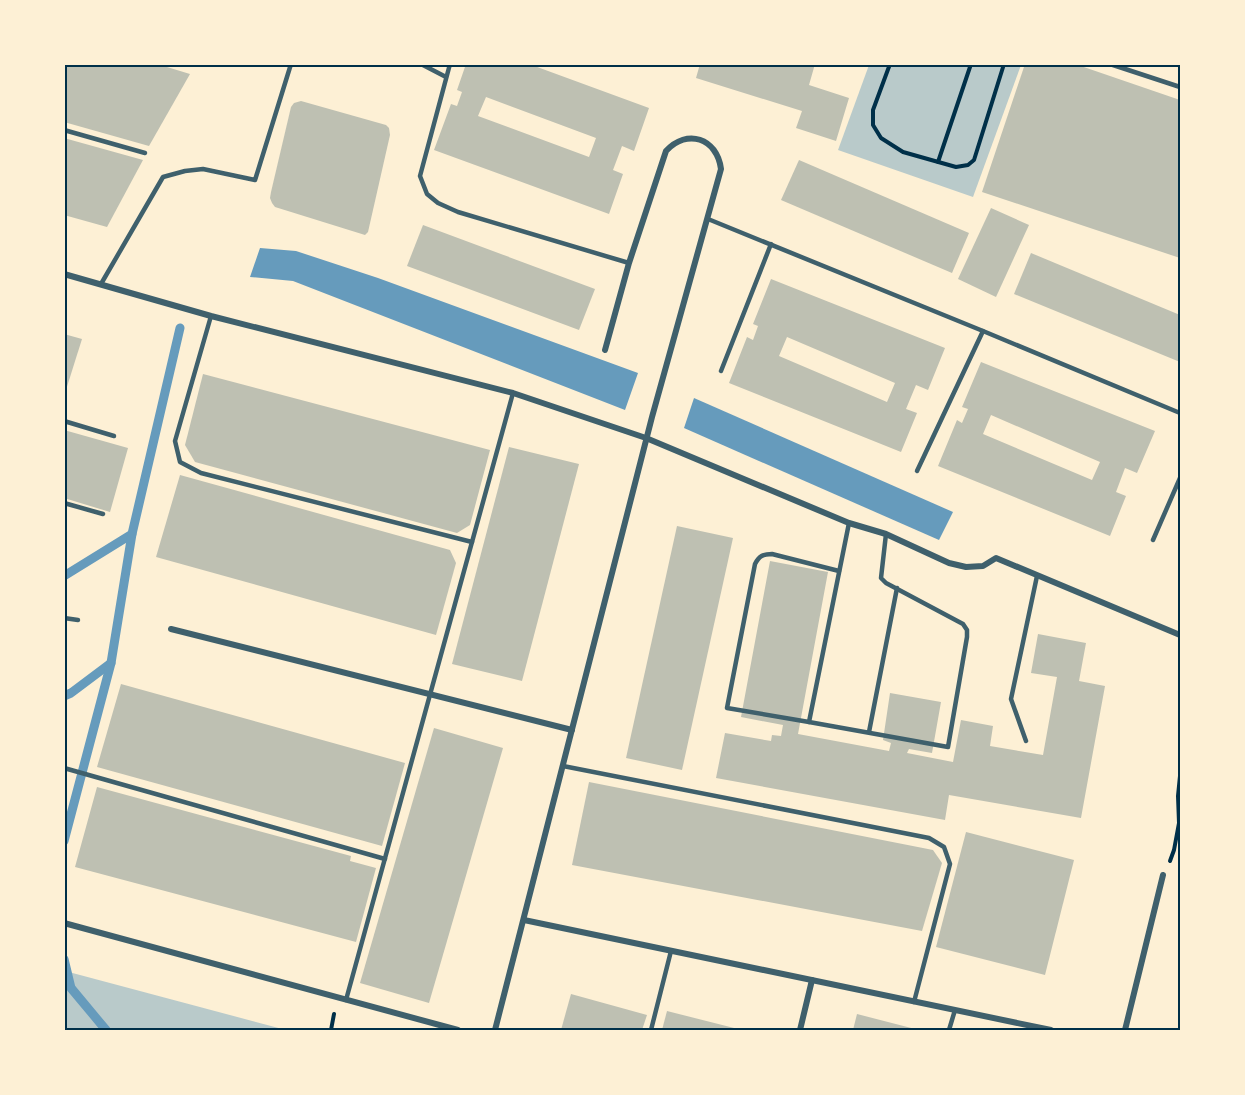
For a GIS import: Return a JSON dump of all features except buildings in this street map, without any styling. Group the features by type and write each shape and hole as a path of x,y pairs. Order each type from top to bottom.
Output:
{"street":[{"path":"495,1030 646,438 721,169 720,161 712,147 705,142 683,139 666,151 629,263 605,350"},
{"path":"64,273 212,316 513,393 646,438 849,523 886,534 949,563 966,567 983,566 996,558 1180,635"},
{"path":"171,629 572,730"},
{"path":"1125,1030 1163,875"},
{"path":"524,920 1051,1030"},
{"path":"64,923 458,1030"},
{"path":"800,1030 812,980"}],"lane":[{"path":"101,284 163,177 203,169 255,180 291,64"},
{"path":"421,64 446,77"},
{"path":"450,64 420,176 427,194 438,203 458,212 629,263"},
{"path":"1110,64 1180,87"},
{"path":"64,130 145,153"},
{"path":"708,219 1180,413"},
{"path":"721,371 771,244"},
{"path":"212,316 175,441 180,462 201,473 472,542"},
{"path":"917,471 983,331"},
{"path":"346,1000 513,393"},
{"path":"64,421 114,436"},
{"path":"1153,540 1180,477"},
{"path":"64,503 103,514"},
{"path":"809,722 849,523"},
{"path":"839,571 772,554 764,554 758,558 727,708 948,747 967,630 963,624 886,583 881,578 886,534"},
{"path":"1026,741 1011,699 1037,576"},
{"path":"869,732 897,588"},
{"path":"64,618 78,620"},
{"path":"563,766 929,838 944,847 950,864 914,1002"},
{"path":"64,768 106,778 385,859"},
{"path":"651,1030 671,951"},
{"path":"949,1030 955,1010"}],"path":[{"path":"890,64 873,110 873,125 882,138 903,152 956,167 968,165 974,160 1004,64"},
{"path":"938,162 971,64"},
{"path":"1163,875 1174,850 1179,824 1180,776"},
{"path":"1174,850 1180,852"}],"shaded area":[{"path":"869,65 1021,65 973,197 838,150"},
{"path":"65,971 286,1030 65,1030"}],"water":[{"path":"260,248 296,251 378,278 638,373 625,410 293,281 250,277"},
{"path":"694,398 953,512 939,540 684,428"}],"waterway":[{"path":"64,841 111,663 132,534 180,328"},
{"path":"64,576 132,534"},
{"path":"64,696 111,663"},
{"path":"64,959 71,988 106,1030"}]}
